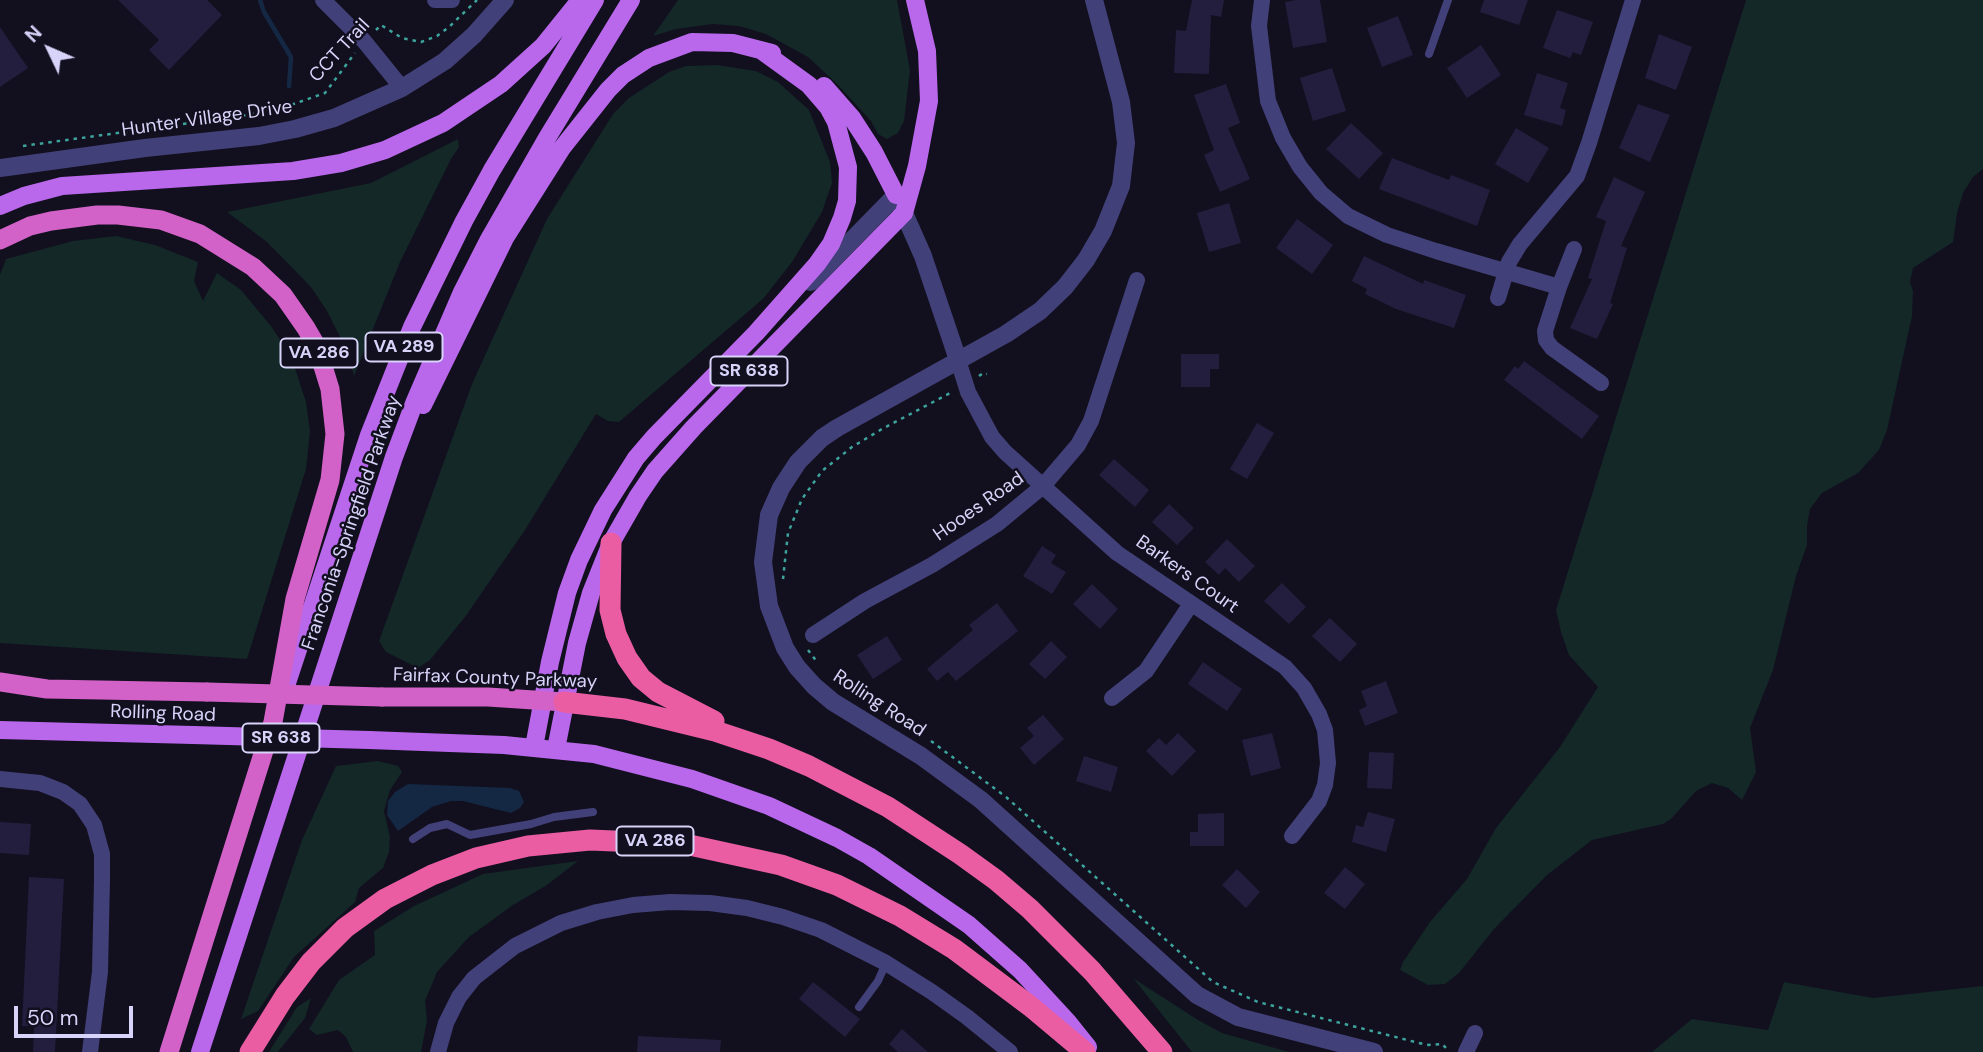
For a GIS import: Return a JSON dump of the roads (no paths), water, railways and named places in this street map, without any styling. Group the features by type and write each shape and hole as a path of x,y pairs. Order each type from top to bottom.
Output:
{"highway":[{"name":"VA 286","path":"0,240 30,226 75,217 118,215 161,220 209,238 253,267 283,295 306,328 325,369 330,389 335,433 334,458 295,599 273,722 169,1052"},
{"path":"611,543 609,599 612,622 634,668 658,692 769,749"},
{"name":"Fairfax County Parkway","path":"0,682 47,689 488,698 553,702 625,709 678,721 769,749 809,766 888,807 923,828 996,880 1062,939 1162,1052"},
{"name":"VA 286","path":"250,1052 298,978 345,928 385,899 408,886 476,858 538,845 590,840 685,844 780,865 858,894 929,933 1005,986 1085,1052"}],"main road":[{"path":"0,205 62,186 293,171 341,163 385,150 443,123 501,84 543,46 580,0"},
{"name":"Franconia-Springfield Parkway","path":"273,722 369,435 412,327 464,220 595,0"},
{"name":"Franconia-Springfield Parkway","path":"200,1052 394,457 439,344 488,241 547,138 632,0"},
{"path":"904,213 919,156 929,101 927,51 915,0"},
{"path":"394,457 437,381 467,313 505,238 562,148 608,90 649,58 692,42 733,43 790,58 828,90 874,152 896,195"},
{"path":"756,333 817,264 831,244 842,218 848,185 845,152 828,107 799,75 762,51"},
{"name":"SR 638","path":"534,747 553,702 599,570 638,496 674,449 904,213"},
{"name":"SR 638","path":"556,749 550,662 579,560 603,510 654,437 756,333"},
{"path":"0,689 47,689"},
{"name":"Rolling Road","path":"0,730 534,747 628,762 692,779 768,806 837,838 900,876 985,939 1046,997 1091,1052"}],"street":[{"path":"323,0 364,41 402,88"},
{"path":"435,0 452,0"},
{"name":"Hunter Village Drive","path":"0,168 259,136 334,118 402,88 445,61 474,35 505,0"},
{"path":"896,195 930,273 958,360 1026,322 1053,299 1086,260 1110,215 1123,173 1126,151 1124,123 1094,0"},
{"path":"1262,0 1259,26 1268,101 1283,138 1300,167 1321,193 1348,216 1387,234 1559,287"},
{"path":"1498,298 1506,272 1520,244 1577,176 1633,0"},
{"name":"SR 638","path":"756,333 800,293 896,195"},
{"path":"1574,249 1545,331 1546,340 1552,348 1601,383"},
{"name":"Hooes Road","path":"808,638 865,601 932,565 997,524 1043,486 1078,445 1091,421 1137,280"},
{"name":"Barkers Court","path":"958,360 966,384 992,437 1043,486 1117,553 1285,667 1304,688 1319,714 1328,746 1325,785 1319,801 1292,836"},
{"name":"Rolling Road","path":"958,360 822,438 798,462 781,488 769,515 763,562 769,606 785,648 797,667 823,694 922,756 981,800 1184,984 1211,1004 1254,1022 1374,1052"},
{"path":"1112,698 1146,671 1191,604"},
{"path":"0,779 40,783 63,792 80,804 94,825 102,854 100,972 90,1052"},
{"path":"438,1052 446,1023 474,978 490,963 530,937 561,923 597,912 670,902 710,903 747,908 821,930 886,963 967,1017 1010,1052"},
{"path":"1466,1052 1475,1032"}],"lane":[{"path":"1429,54 1448,0"},
{"path":"413,839 430,828 447,824 470,835 554,817 593,812"},
{"path":"470,835 476,858"},
{"path":"859,1007 878,981 886,963"}],"water":[{"path":"408,784 510,788 519,791 524,802 511,813 463,801 451,801 432,807 398,831 387,815 388,801 395,792"}],"waterway":[{"path":"260,0 264,12 291,57 289,86"}]}
